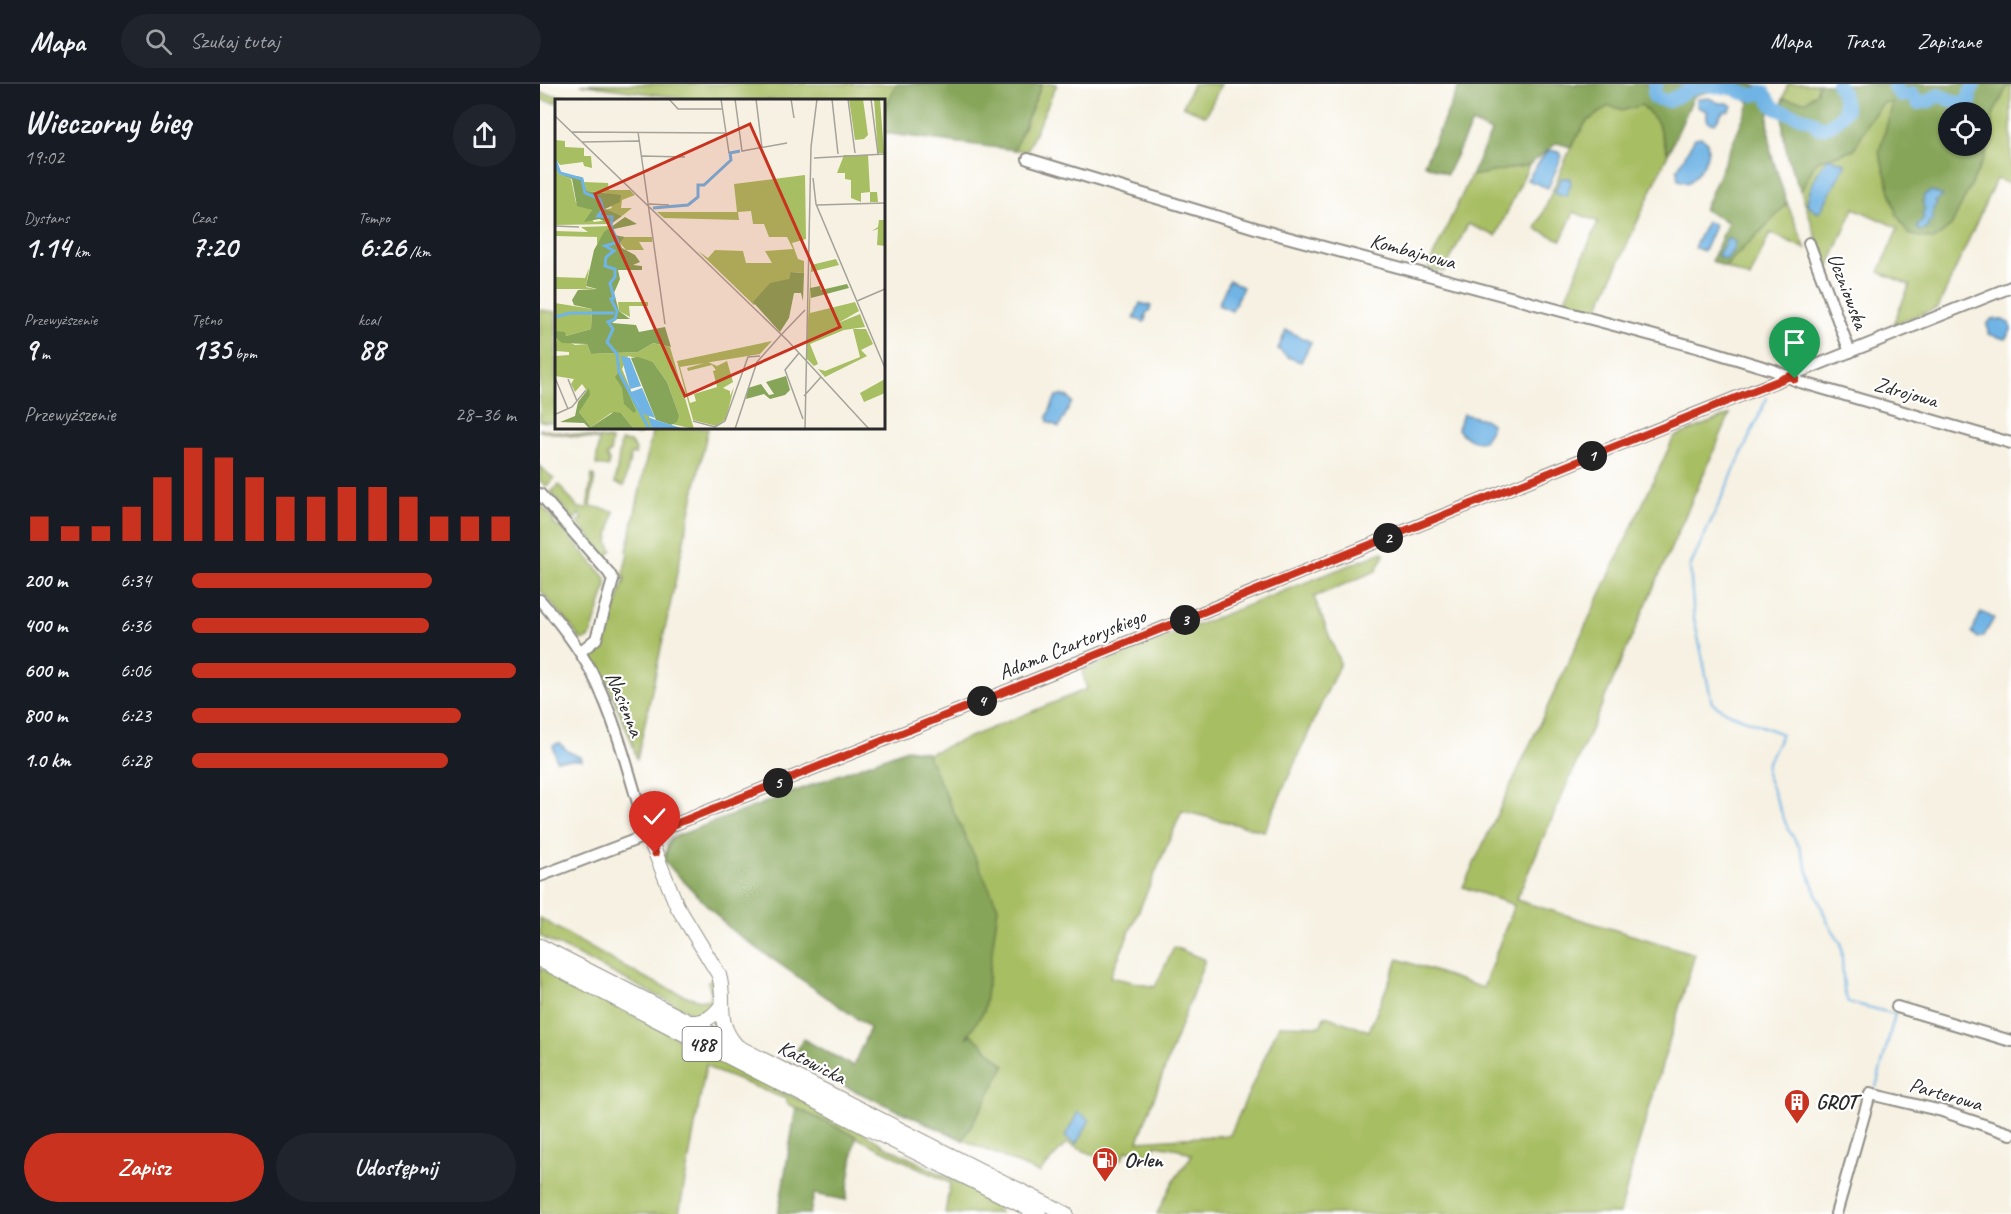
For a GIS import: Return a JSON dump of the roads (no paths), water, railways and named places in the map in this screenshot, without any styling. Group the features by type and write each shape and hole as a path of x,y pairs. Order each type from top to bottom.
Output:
{"main road":[{"path":"648,835 677,906 719,975 722,986 724,1030 740,1048"},
{"name":"Katowicka","path":"540,946 1066,1214"},
{"name":"Katowicka","path":"540,960 1039,1214"},
{"path":"687,1022 698,1023 706,1020 722,1006"}],"street":[{"name":"Kombajnowa","path":"1028,159 1275,234 1674,341 1790,376"},
{"name":"Uczniowska","path":"1809,243 1850,352"},
{"name":"Adama Czartoryskiego","path":"540,876 648,835 2011,287"},
{"name":"Zdrojowa","path":"1790,376 1800,382 2011,443"},
{"path":"540,494 613,580 596,639 580,652"},
{"name":"Nasienna","path":"540,600 580,652 605,702 628,765 648,835"},
{"path":"1897,1007 2011,1041"},
{"name":"Parterowa","path":"1836,1214 1870,1094 1942,1112 2011,1134"}],"water":[{"path":"1709,98 1732,106 1730,110 1723,112 1714,124 1707,121 1707,111 1697,107 1697,99"},
{"path":"1701,137 1707,141 1708,147 1704,164 1688,183 1678,180 1677,170 1695,138"},
{"path":"1550,150 1559,152 1562,156 1548,188 1527,180"},
{"path":"1829,158 1845,163 1820,212 1816,212 1807,203 1808,197 1818,172"},
{"path":"1561,178 1570,178 1571,184 1566,196 1555,194"},
{"path":"1931,191 1943,196 1935,202 1937,204 1933,209 1932,221 1929,222 1927,229 1919,231 1917,227 1924,218 1922,214 1925,210 1924,195"},
{"path":"1707,222 1715,226 1704,251 1695,248 1695,245"},
{"path":"1728,238 1735,242 1733,250 1727,259 1720,258 1718,254"},
{"path":"1229,280 1243,287 1232,311 1218,305"},
{"path":"1140,303 1151,306 1144,317 1146,320 1144,322 1134,318"},
{"path":"1992,319 2003,320 2010,324 2011,330 2005,339 1988,334 1987,324"},
{"path":"1286,330 1311,342 1301,362 1288,357 1278,349"},
{"path":"1056,396 1068,397 1072,402 1059,427 1048,422 1047,417"},
{"path":"1463,414 1484,419 1491,424 1491,429 1484,441 1473,441 1460,432 1458,429"},
{"path":"1981,612 1994,618 1984,636 1978,638 1972,632"},
{"path":"559,743 582,760 556,760 553,745"},
{"path":"1078,1112 1090,1120 1076,1144 1065,1137"}],"waterway":[{"path":"1656,84 1655,98 1668,101 1695,87 1704,85 1733,88 1753,95 1764,92 1777,109 1812,121 1819,128 1828,126 1846,110 1838,84"},
{"path":"1896,84 1894,87 1902,96 1912,94 1918,103 1929,101 1938,95 1964,105 1970,102 1969,96 1974,84"},
{"path":"1767,398 1690,567 1694,618 1712,703 1726,712 1782,734 1767,764 1766,773 1788,829 1800,848 1828,923 1841,943 1844,991 1848,1002 1895,1014 1876,1087"}],"place":[{"name":"GROT","path":"1797,1125"},
{"name":"Orlen","path":"1105,1183"}]}
